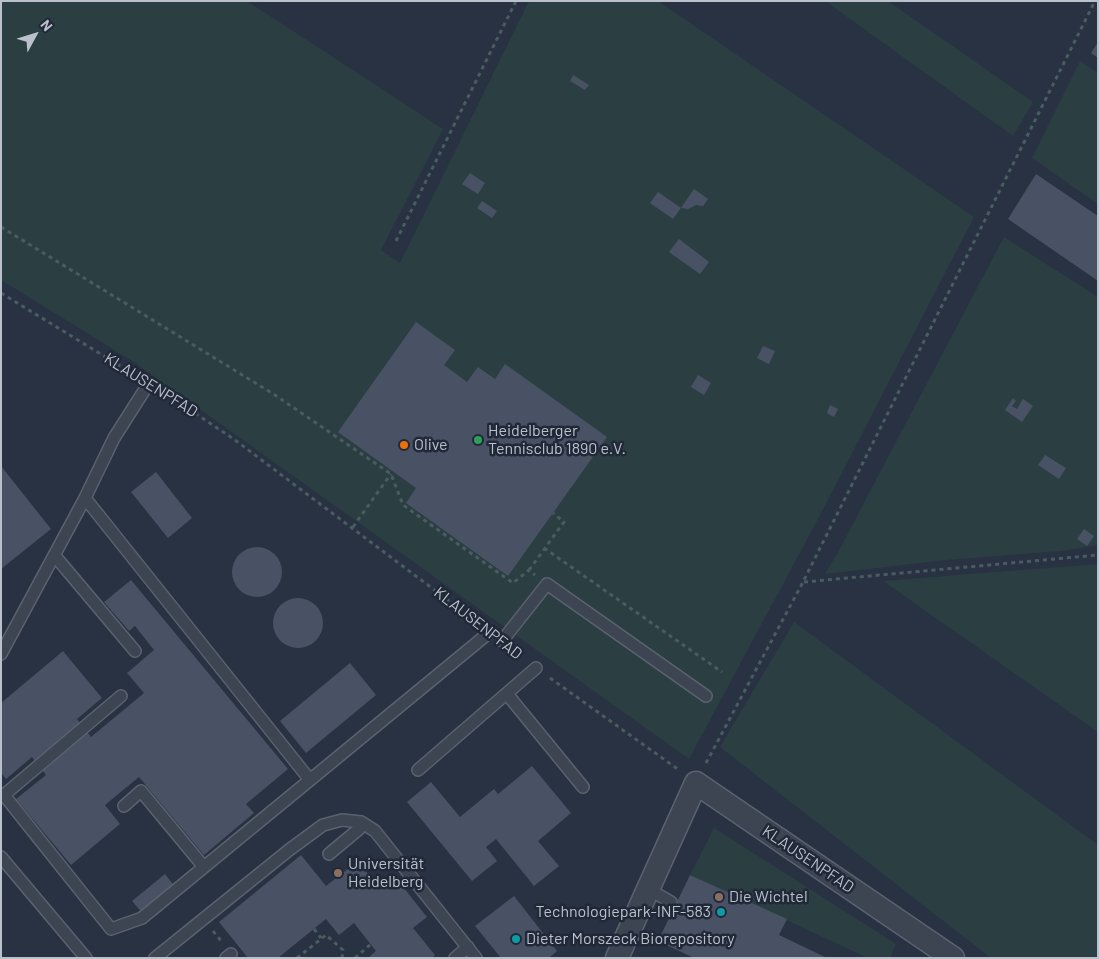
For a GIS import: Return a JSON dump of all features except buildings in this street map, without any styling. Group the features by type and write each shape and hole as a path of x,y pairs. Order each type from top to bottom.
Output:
{"street":[{"path":"618,958 696,783"},
{"name":"KLAUSENPFAD","path":"696,783 953,958"}],"lane":[{"path":"1,654 85,498 114,438 149,383"},
{"path":"85,498 310,780"},
{"path":"54,556 135,651"},
{"path":"502,641 547,584 706,696"},
{"path":"121,696 4,795 111,929 142,918 490,632"},
{"path":"418,770 536,668"},
{"path":"507,694 583,787"},
{"path":"124,806 141,791 204,867"},
{"path":"154,958 323,825 342,820 360,822 375,831 476,958"},
{"path":"329,854 359,829 360,822"},
{"path":"1,857 86,958"},
{"path":"648,889 671,902"},
{"path":"455,958 468,947"}],"path":[{"path":"396,240 516,1"},
{"path":"696,783 803,582 1095,1"},
{"path":"1,227 275,395 391,474 403,505 513,583 528,570 564,522 553,513"},
{"name":"KLAUSENPFAD","path":"1,293 149,383 235,440 490,632"},
{"path":"353,528 391,474"},
{"path":"544,548 722,672"},
{"path":"803,582 1098,555"},
{"path":"528,570 547,584"},
{"name":"KLAUSENPFAD","path":"536,668 696,783"},
{"path":"204,919 229,956"},
{"path":"314,928 321,938"},
{"path":"297,958 326,935 343,950 342,958"},
{"path":"356,958 371,944"}],"green space":[{"path":"1,1 247,1 443,129 381,250 400,263 529,1 658,1 974,217 818,519 689,759 134,362 1,280"},
{"path":"825,1 888,1 1033,102 1013,136"},
{"path":"1080,61 1098,73 1098,204 1032,158"},
{"path":"1004,237 1098,297 1098,545 1061,551 946,560 825,574 837,554"},
{"path":"1098,564 1098,732 883,581"},
{"path":"794,622 1098,845 1098,958 991,958 720,747"},
{"path":"714,828 896,944 890,958 868,958 690,875"}],"place":[{"name":"Heidelberger Tennisclub 1890 e.V.","path":"478,440"},
{"name":"Olive","path":"404,445"},
{"name":"Universität Heidelberg","path":"338,873"},
{"name":"Die Wichtel","path":"719,897"},
{"name":"Technologiepark-INF-583","path":"721,912"},
{"name":"Dieter Morszeck Biorepository","path":"516,939"}]}
